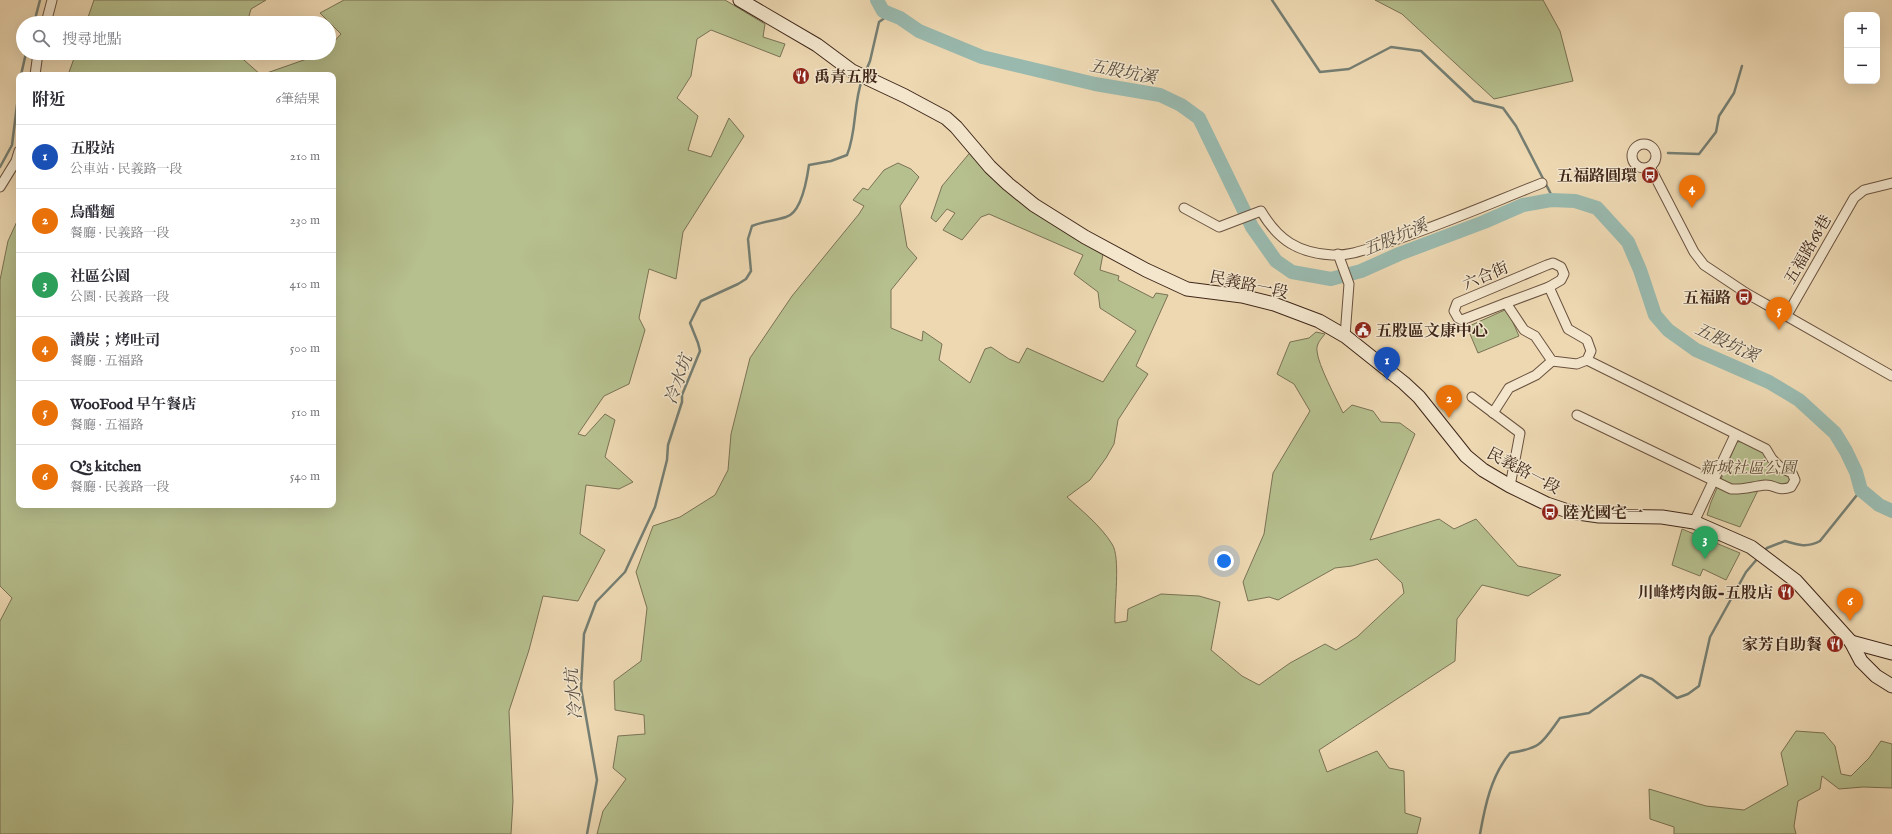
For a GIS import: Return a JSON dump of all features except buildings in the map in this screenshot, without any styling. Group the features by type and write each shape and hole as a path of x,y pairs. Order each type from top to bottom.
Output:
{"main road":[{"name":"民義路一段","path":"740,0 817,45 852,71 905,96 946,118 956,127 990,167 1034,205 1084,237 1146,270 1187,289 1242,296 1274,304 1319,321 1345,336 1404,383 1419,397 1466,456 1483,470 1510,486 1547,504 1571,512 1599,516 1662,517 1694,522 1751,547 1796,581 1851,642 1861,661 1876,676 1892,686"},
{"path":"1851,642 1892,653"}],"street":[{"path":"48,16 52,0"},
{"path":"35,72 37,60"},
{"path":"0,187 16,161"},
{"path":"1650,167 1694,252 1704,266 1746,293 1892,376"},
{"path":"1184,208 1219,227 1262,211 1268,222 1281,238 1292,246 1339,257 1419,233 1542,183"},
{"name":"五福路68巷","path":"1787,315 1854,198 1864,190 1892,183"},
{"path":"1339,257 1349,284 1345,336"},
{"name":"六合街","path":"1554,263 1561,267 1564,274 1561,280 1549,287 1462,320 1458,318 1454,311 1457,303 1554,263"},
{"path":"1549,287 1568,329 1587,340 1591,351 1588,360"},
{"path":"1506,304 1524,330 1535,336 1552,361"},
{"path":"1493,413 1509,388 1536,375 1552,361 1577,364 1588,360 1735,435 1766,449 1772,460 1781,468 1792,473 1795,480 1791,488 1784,490 1768,485 1744,490 1731,488 1713,481 1577,415"},
{"path":"1472,397 1520,433 1510,486"},
{"path":"1694,522 1735,435"}],"green space":[{"path":"94,0 266,0 251,9 249,16 88,16"},
{"path":"344,0 725,0 765,24 763,37 785,44 780,57 711,30 697,39 691,76 677,98 698,116 688,150 711,157 729,118 744,136 683,232 676,279 649,269 639,318 645,330 629,384 604,396 578,434 585,436 605,414 615,420 605,457 633,482 619,489 586,485 580,534 605,550 578,601 543,596 529,650 509,711 513,801 511,834 0,834 0,621 12,598 0,586 0,280 8,241 16,224 16,508 336,508 336,72 270,72 304,60 336,60 336,39 341,34 336,29 336,16 323,16 320,13"},
{"path":"1375,0 1543,0 1560,31 1573,81 1494,99 1402,14"},
{"path":"73,60 244,60 258,72 69,72"},
{"path":"973,149 1004,189 1103,254 1100,270 1119,276 1118,280 1153,298 1156,293 1168,295 1136,366 1148,374 1118,420 1114,444 1090,480 1067,497 1108,537 1115,550 1117,570 1115,623 1127,621 1128,609 1161,594 1199,596 1220,602 1211,650 1242,676 1259,685 1290,663 1325,644 1336,650 1357,637 1404,593 1402,583 1377,559 1352,566 1335,568 1278,600 1269,597 1248,601 1243,582 1264,534 1273,473 1310,411 1294,384 1277,374 1290,342 1309,338 1316,332 1325,334 1317,346 1318,357 1343,413 1352,405 1373,411 1381,422 1400,423 1415,434 1370,540 1439,519 1454,529 1476,519 1518,566 1561,575 1528,596 1482,585 1457,619 1455,661 1319,750 1327,772 1377,751 1389,768 1404,771 1405,813 1421,818 1417,834 597,834 603,811 626,779 613,768 618,736 645,734 644,715 615,710 614,681 641,661 647,608 636,572 653,526 680,517 715,495 728,470 731,434 750,358 792,296 859,214 864,206 853,200 863,188 868,190 884,170 898,163 911,169 919,177 900,206 907,247 917,258 891,290 891,328 922,341 923,331 942,344 939,360 970,383 985,349 991,347 1009,359 1019,363 1027,348 1103,382 1136,331 1100,308 1098,292 1074,274 1083,255 989,214 981,217 962,240 943,230 955,213 947,209 936,222 931,218 942,186"},
{"path":"1507,309 1519,336 1478,353 1467,327"},
{"name":"新城社區公園","path":"1745,441 1764,451 1792,480 1790,485 1763,480 1740,527 1707,515 1711,502 1737,442"},
{"path":"1682,529 1740,553 1726,580 1703,569 1700,576 1672,565"},
{"path":"1796,731 1824,733 1835,746 1841,774 1851,776 1869,758 1881,741 1892,744 1892,788 1863,787 1839,789 1822,776 1820,789 1798,801 1794,826 1796,834 1674,834 1674,827 1650,819 1649,789 1706,806 1744,810 1788,785 1781,753"}],"waterway":[{"path":"36,16 40,0"},
{"name":"五股坑溪","path":"877,0 883,11 900,18 919,31 982,57 1095,84 1160,95 1181,105 1199,118 1252,227 1276,261 1292,272 1331,279 1361,271 1399,254 1484,222 1523,205 1551,200 1575,201 1597,208 1628,242 1640,270 1655,315 1668,330 1696,350 1769,382 1799,400 1835,433 1856,472 1861,490 1879,505 1892,511"},
{"path":"1272,0 1320,72 1349,69 1391,47 1421,51 1474,101 1503,108 1516,126 1554,200"},
{"name":"冷水坑","path":"865,73 870,61 879,22 890,14"},
{"path":"22,72 24,60"},
{"path":"1668,153 1699,154 1716,132 1719,116 1734,93 1742,66"},
{"name":"冷水坑","path":"587,834 597,780 581,688 584,634 596,602 625,572 655,507 667,460 668,445 682,402 682,395 700,351 690,323 701,301 746,279 751,271 748,239 752,226 786,217 796,209 802,195 809,165 831,161 847,155 852,137 857,98 862,80"},
{"path":"0,167 12,145 16,113"},
{"path":"1764,551 1767,548 1785,541 1798,545 1811,545 1820,541 1861,490"},
{"path":"1480,834 1493,781 1503,762 1510,753 1529,749 1540,743 1545,739 1560,718 1589,713 1641,675 1652,679 1677,698 1688,694 1699,686 1710,637 1746,572 1758,558"}],"place":[{"name":"禹青五股","path":"801,76"},
{"name":"五福路圓環","path":"1650,175"},
{"name":"讚炭；烤吐司","path":"1692,208"},
{"name":"五福路","path":"1744,297"},
{"name":"五股區文康中心","path":"1363,330"},
{"name":"WooFood 早午餐店","path":"1779,330"},
{"name":"五股站","path":"1387,380"},
{"name":"烏醋麵","path":"1449,418"},
{"name":"陸光國宅一","path":"1550,512"},
{"name":"社區公園","path":"1705,559"},
{"name":"川峰烤肉飯-五股店","path":"1786,592"},
{"name":"Q's kitchen","path":"1850,621"},
{"name":"家芳自助餐","path":"1835,644"}]}
